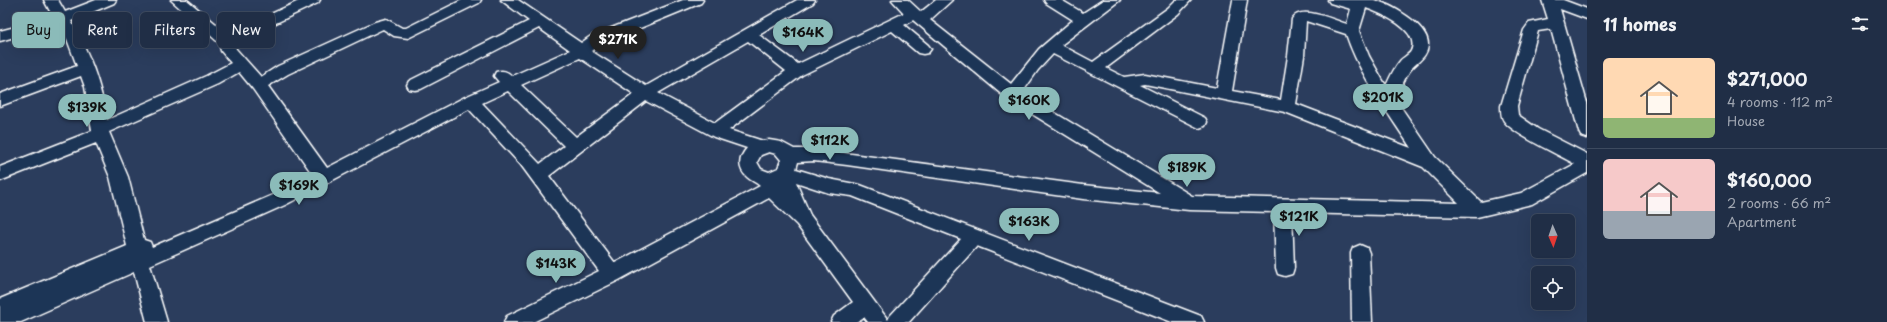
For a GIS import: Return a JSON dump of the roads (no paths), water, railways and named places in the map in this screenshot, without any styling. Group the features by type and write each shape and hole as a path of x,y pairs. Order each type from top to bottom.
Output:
{"street":[{"path":"51,0 58,12"},
{"path":"65,18 109,0"},
{"path":"178,0 217,33"},
{"path":"275,18 313,0"},
{"path":"259,85 283,70 380,25 386,24 399,33 408,33 474,0"},
{"path":"508,0 646,93 718,132 762,147 779,148 787,165 803,220"},
{"path":"538,175 646,93 808,0"},
{"path":"899,0 917,17 1012,94 1190,203"},
{"path":"718,132 797,71 893,24 917,17 945,0"},
{"path":"1051,0 1082,19"},
{"path":"1012,94 1036,62 1082,19 1113,0"},
{"path":"1094,69 1173,11 1184,0"},
{"path":"1224,94 1240,0"},
{"path":"1335,0 1360,3 1382,8 1401,19 1415,32 1420,43 1418,53 1407,63 1398,77 1388,100"},
{"path":"1550,0 1587,14"},
{"path":"1550,0 1587,132"},
{"path":"0,308 280,200 321,172 411,122 505,78 688,1"},
{"path":"1360,3 1352,32 1361,56 1373,78 1429,162 1477,210"},
{"path":"1288,107 1296,56 1299,18 1305,16 1352,32"},
{"path":"416,85 539,22"},
{"path":"1557,23 1534,26 1531,30 1508,106 1510,118 1532,133 1587,162"},
{"path":"65,24 74,38 93,87 101,132 119,177 138,256 157,322"},
{"path":"893,24 923,49"},
{"path":"0,36 12,33"},
{"path":"748,34 797,71"},
{"path":"1052,47 1198,122"},
{"path":"228,48 229,52 259,85 321,172"},
{"path":"0,174 101,132 212,80 240,64"},
{"path":"0,100 86,68"},
{"path":"321,172 471,101 505,78"},
{"path":"505,78 575,146"},
{"path":"1122,83 1145,79 1288,107 1429,162"},
{"path":"471,101 527,160 612,274"},
{"path":"718,132 748,162 752,172 768,183 803,220 879,322"},
{"path":"748,162 751,154 762,147"},
{"path":"514,322 612,274 768,183 787,165 814,155 1083,192 1190,203 1282,207 1477,210 1526,199 1587,165"},
{"path":"787,165 829,186 854,190 1194,322"},
{"path":"1282,207 1285,268"},
{"path":"897,322 974,237"},
{"path":"1360,253 1362,322"},
{"path":"0,322 138,256"},
{"path":"841,322 866,304"}]}
